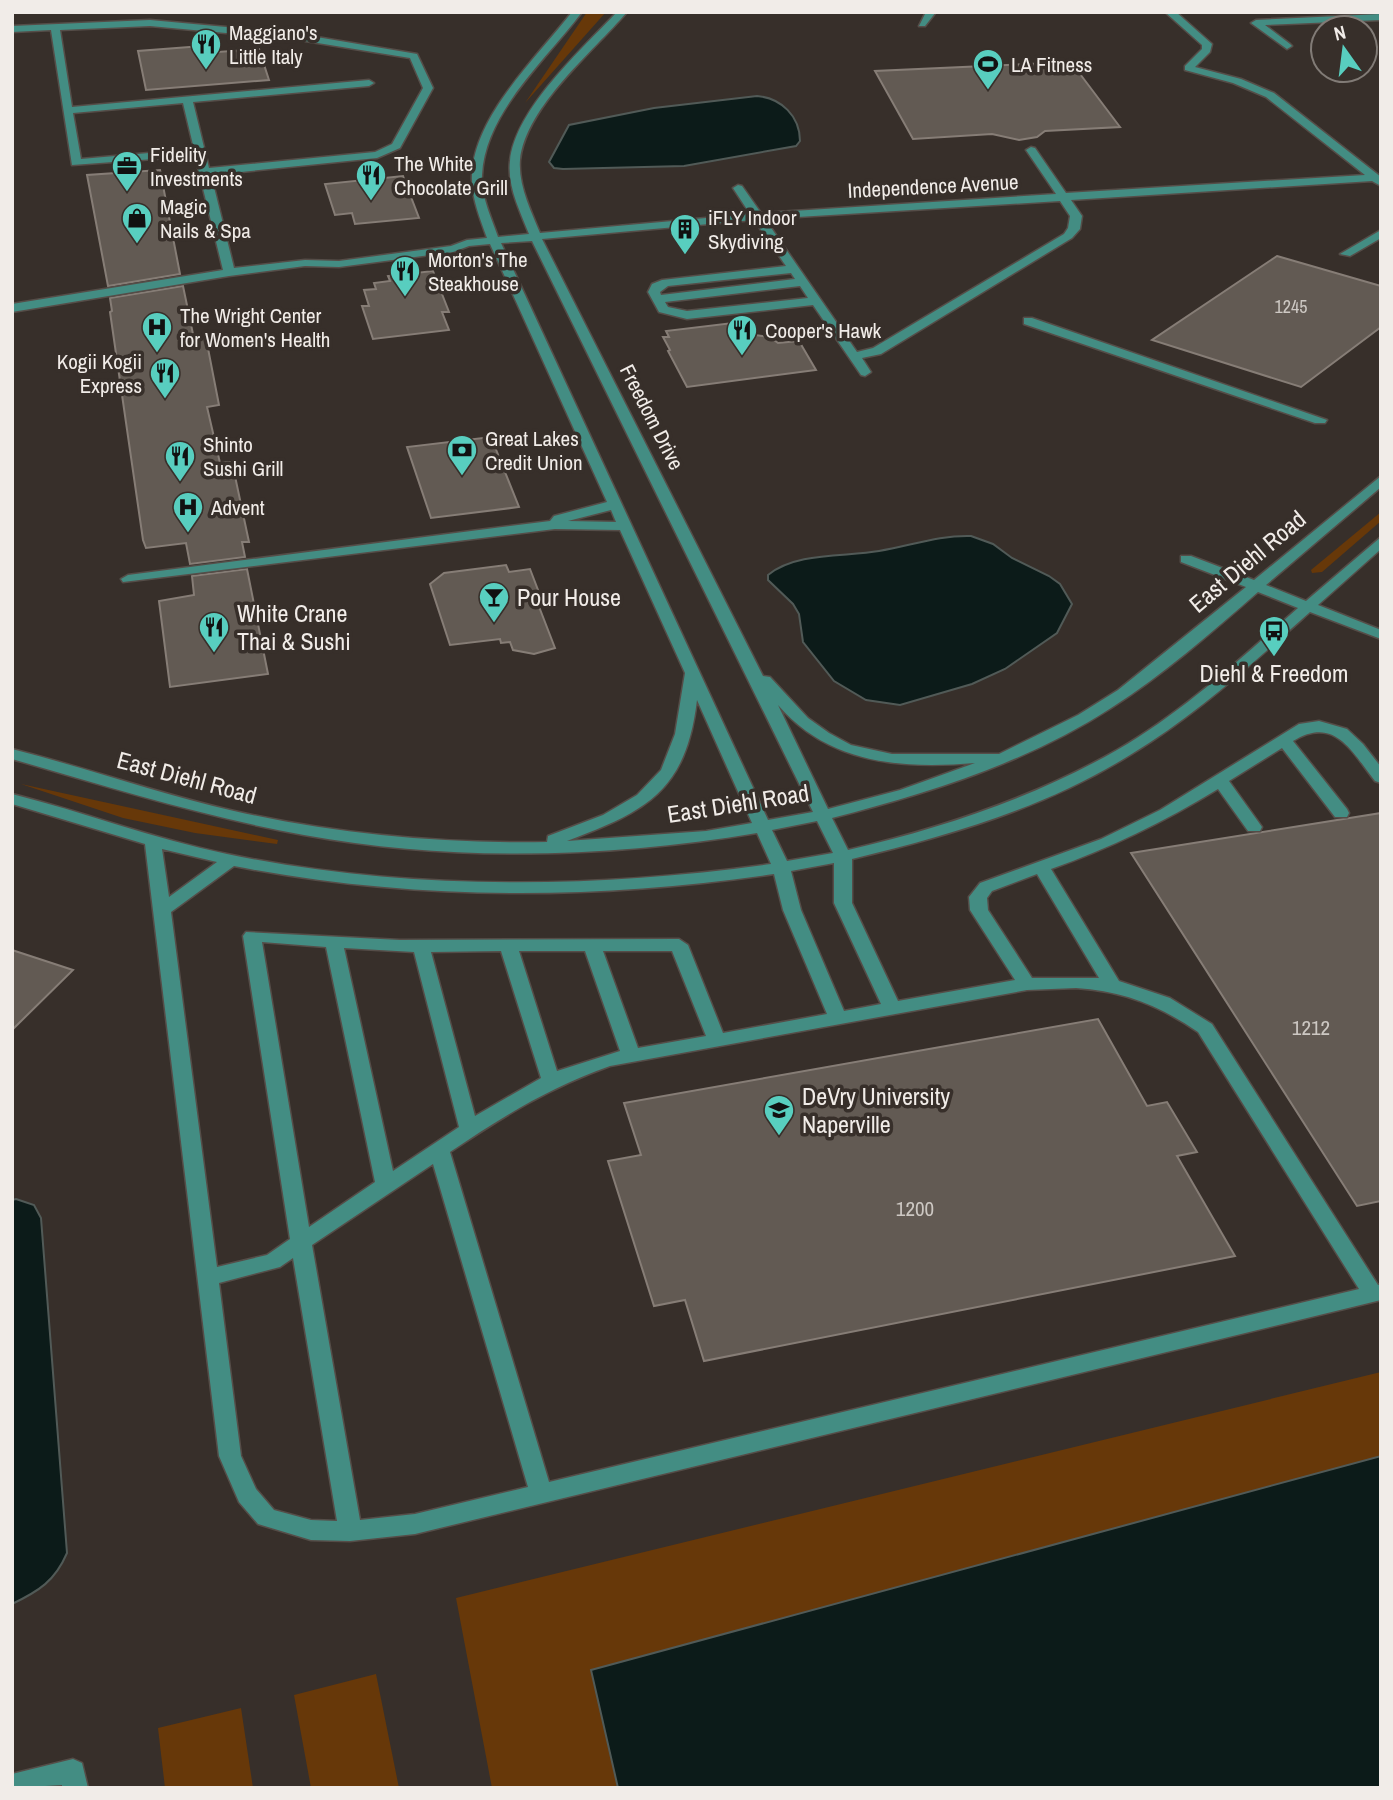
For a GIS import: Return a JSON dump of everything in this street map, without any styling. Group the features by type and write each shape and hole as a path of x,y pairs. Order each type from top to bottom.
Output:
{"street":[{"path":"578,12 485,136 476,176 478,194 494,240 781,867 792,910 838,1018"},
{"name":"Freedom Drive","path":"622,12 540,108 518,145 516,180 535,236 750,664 843,856"},
{"path":"922,24 931,12"},
{"path":"1170,12 1207,44 1207,50 1188,68 1237,81 1270,95 1378,181"},
{"path":"1287,46 1256,23 1381,17"},
{"path":"12,29 150,23 293,37 414,55 428,91 396,146 377,155 204,172"},
{"path":"55,27 70,110 76,163 200,152"},
{"path":"70,110 369,83"},
{"path":"187,99 229,272"},
{"path":"854,356 877,351 1068,236 1077,223 1064,198 1031,149"},
{"path":"377,155 382,168"},
{"name":"Independence Avenue","path":"12,308 229,272 305,263 339,264 453,249 467,243 535,236 756,216 1378,181"},
{"path":"738,188 865,372"},
{"path":"1346,254 1381,233"},
{"path":"793,269 666,283 656,287 654,292 663,309 687,316 815,301"},
{"path":"657,299 803,282"},
{"path":"1028,321 1320,420"},
{"name":"East Diehl Road","path":"12,754 215,813 307,831 439,846 537,847 638,842 763,827 823,815 952,779 1043,740 1119,697 1156,670 1381,481"},
{"path":"555,525 559,519 617,504"},
{"path":"128,579 555,525 627,526"},
{"path":"12,799 153,841 231,860 319,875 420,885 486,887 646,882 781,867 843,856 974,822 1077,779 1166,725 1381,541"},
{"path":"1186,559 1381,635"},
{"path":"750,664 802,721 831,742 871,758 908,762 1007,756"},
{"path":"537,847 636,804 655,789 679,751 692,674"},
{"path":"1027,984 979,911 978,897 986,887 1107,843 1143,826 1305,727 1322,724 1338,729 1381,778"},
{"path":"1284,740 1341,813"},
{"path":"1220,780 1254,827"},
{"path":"153,841 210,1277 230,1456 247,1495 266,1517 311,1530 350,1531 415,1524 1377,1293 1205,1028 1176,1006 1112,984 1066,980 1027,984 607,1060 551,1081 506,1105 273,1261 210,1277"},
{"path":"843,856 843,903 892,1008"},
{"path":"163,909 231,860"},
{"path":"1041,867 1112,984"},
{"path":"350,1531 303,1241 272,1081 252,936 334,942 509,948 679,945 717,1040"},
{"path":"334,942 386,1185"},
{"path":"421,946 469,1129"},
{"path":"593,947 631,1055"},
{"path":"509,948 551,1081"},
{"path":"439,1150 541,1494"},
{"path":"12,1786 73,1771 75,1788"}],"shaded area":[{"path":"587,12 606,12 525,103"},
{"path":"757,96 774,100 793,116 800,141 796,146 684,166 563,169 554,168 549,162 569,125 654,108"},
{"path":"1381,512 1381,521 1322,572 1312,573 1311,570"},
{"path":"971,536 993,544 1012,558 1049,576 1060,584 1072,604 1057,633 1005,669 972,684 900,705 866,700 834,681 803,642 799,614 793,604 768,580 768,575 792,562"},
{"path":"21,784 278,840 277,844 195,833 123,818"},
{"path":"12,1200 34,1205 41,1218 67,1553 57,1571 45,1584 12,1604"},
{"path":"1381,1372 1381,1788 492,1788 456,1598"},
{"path":"1381,1456 1381,1788 618,1788 591,1670"},
{"path":"376,1674 399,1788 311,1788 294,1695"},
{"path":"241,1708 253,1788 165,1788 158,1728"}],"building":[{"name":"Maggiano's Little Italy","path":"202,46 204,53 259,49 269,80 146,90 138,51"},
{"name":"LA Fitness","path":"1071,62 1120,127 1045,131 1037,137 1019,140 992,134 913,139 875,71"},
{"path":"160,170 180,274 108,286 87,175"},
{"name":"The White Chocolate Grill","path":"403,176 419,218 355,224 352,213 335,215 325,184"},
{"path":"1277,256 1381,286 1381,327 1301,387 1152,340"},
{"name":"Morton's The Steakhouse","path":"433,271 449,312 442,312 449,330 373,339 362,306 369,306 364,290 376,289 374,283 390,281 388,276"},
{"path":"183,286 194,339 206,338 219,405 207,407 220,463 232,462 249,542 242,542 245,557 190,564 186,543 146,548 143,540 110,312 110,298"},
{"name":"Cooper's Hawk","path":"741,322 748,334 770,337 778,343 799,341 816,370 687,387 668,351 670,350 663,337 669,337 666,331"},
{"path":"491,437 519,507 431,518 407,447"},
{"name":"Pour House","path":"506,565 509,572 530,569 543,603 538,604 555,648 534,654 513,650 510,642 501,643 500,639 450,645 430,584 444,573"},
{"path":"247,569 268,674 170,687 159,601 194,595 192,576"},
{"path":"1381,813 1381,1201 1357,1206 1131,853"},
{"path":"12,950 73,970 12,1030"},
{"path":"1098,1019 1147,1106 1167,1102 1197,1152 1177,1156 1235,1256 704,1361 685,1300 654,1306 608,1161 641,1155 624,1103"}],"place":[{"name":"Maggiano's Little Italy","path":"206,71"},
{"name":"LA Fitness","path":"988,91"},
{"name":"Fidelity Investments","path":"127,193"},
{"name":"The White Chocolate Grill","path":"371,202"},
{"name":"Magic Nails & Spa","path":"137,245"},
{"name":"iFLY Indoor Skydiving","path":"685,256"},
{"name":"Morton's The Steakhouse","path":"405,298"},
{"name":"The Wright Center for Women's Health","path":"157,354"},
{"name":"Cooper's Hawk","path":"742,357"},
{"name":"Kogii Kogii Express","path":"165,400"},
{"name":"Great Lakes Credit Union","path":"462,477"},
{"name":"Shinto Sushi Grill","path":"180,483"},
{"name":"Advent","path":"188,534"},
{"name":"Pour House","path":"494,624"},
{"name":"White Crane Thai & Sushi","path":"214,654"},
{"name":"Diehl & Freedom","path":"1274,658"},
{"name":"DeVry University Naperville","path":"779,1137"}]}
